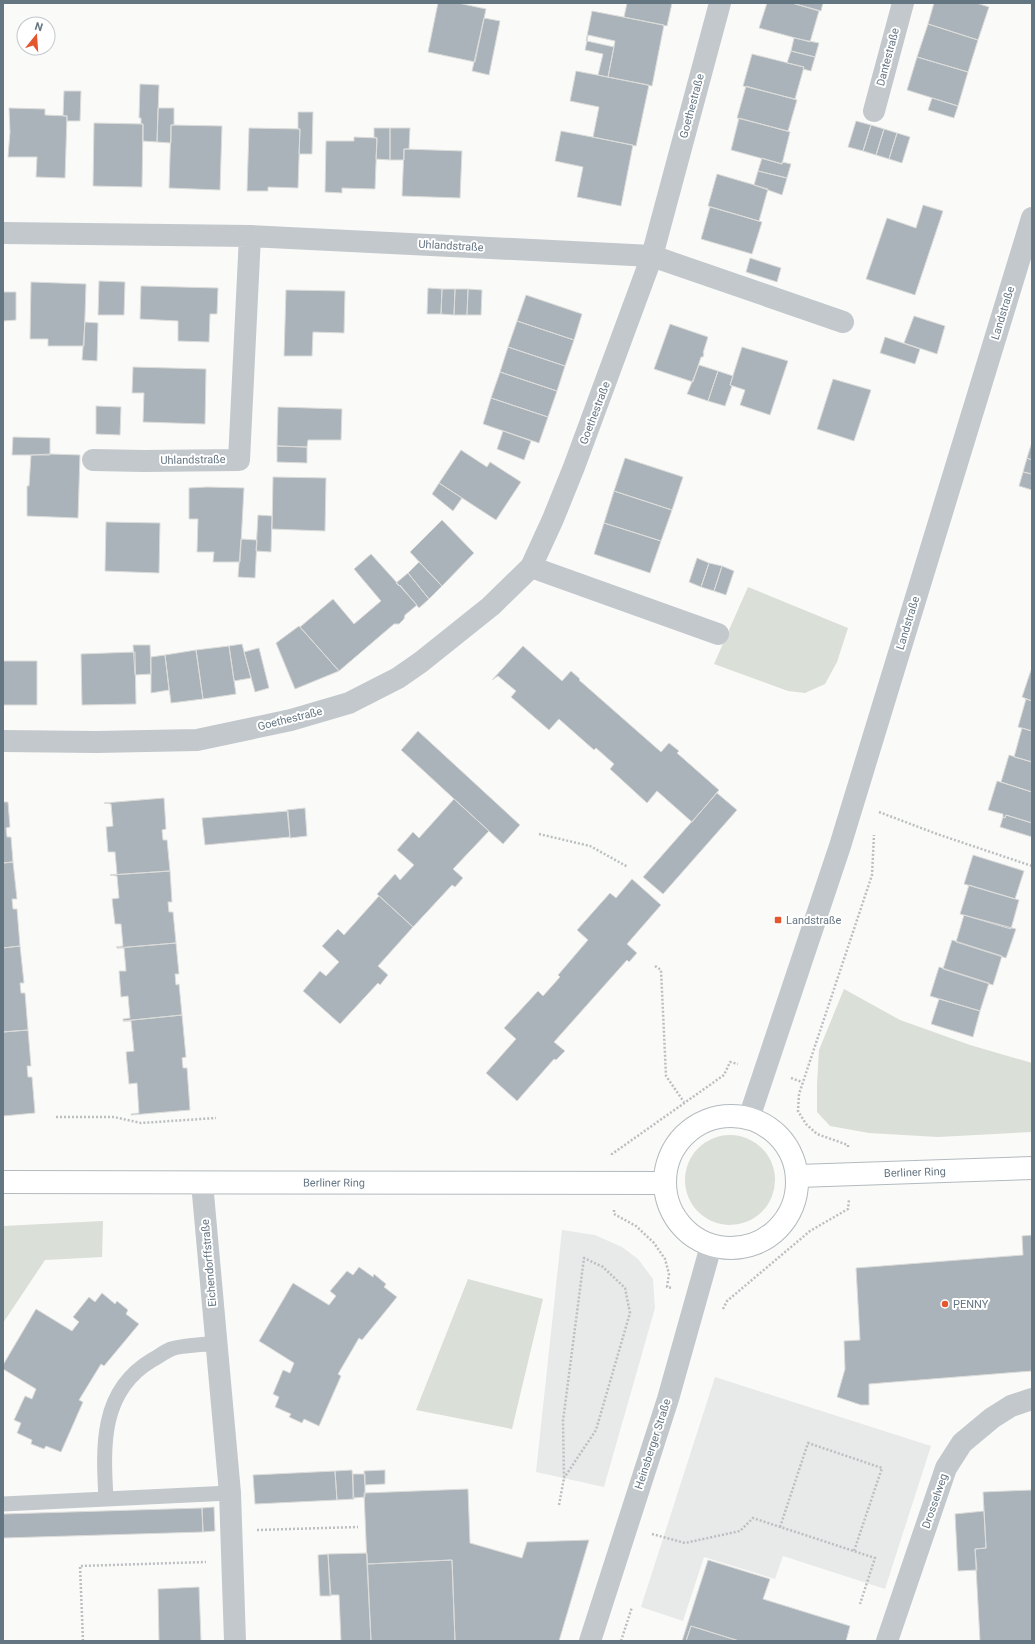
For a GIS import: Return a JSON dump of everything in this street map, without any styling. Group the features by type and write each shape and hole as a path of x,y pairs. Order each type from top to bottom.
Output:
{"main road":[{"path":"729,1116 749,1118 768,1126 783,1139 793,1157 798,1176 797,1198 788,1218 773,1235 754,1245 733,1249 711,1246 692,1237 677,1222 668,1203 664,1183 667,1162 676,1144 691,1129 708,1120 729,1116"},
{"name":"Berliner Ring","path":"798,1176 1032,1168"},
{"name":"Berliner Ring","path":"3,1182 664,1183"}],"street":[{"name":"Goethestraße","path":"3,741 96,742 196,740 291,720 349,704 398,678 421,662 491,606 531,567 553,519 599,403 652,256 720,3"},
{"name":"Dantestraße","path":"874,111 903,3"},
{"name":"Landstraße","path":"749,1118 840,846 1032,218"},
{"name":"Uhlandstraße","path":"3,233 250,236 652,256"},
{"name":"Uhlandstraße","path":"93,460 239,460 250,236"},
{"path":"652,256 843,322"},
{"path":"531,567 718,634"},
{"name":"Eichendorffstraße","path":"202,1183 230,1493 235,1641"},
{"name":"Heinsberger Straße","path":"590,1641 668,1399 711,1246"},
{"name":"Drosselweg","path":"887,1641 946,1468 962,1442 986,1422 1011,1406 1032,1399"}],"lane":[{"path":"106,1499 104,1461 106,1433 110,1412 122,1387 141,1367 171,1349 216,1343"},
{"path":"3,1504 230,1493"}],"path":[{"path":"877,818 879,811 937,834 1032,866"},
{"path":"722,1314 727,1301 810,1231 848,1209 850,1175 848,1145 817,1134 806,1124 798,1111 799,1094 872,875 874,830"},
{"path":"539,834 590,846 628,867"},
{"path":"655,966 662,970 666,1076 684,1102"},
{"path":"56,1117 114,1117 141,1123 216,1118"},
{"path":"559,1505 564,1478 564,1421 584,1258 603,1267 625,1288 630,1313 596,1430 564,1478"},
{"path":"780,1527 808,1444 816,1446 882,1468 854,1551"},
{"path":"627,1526 685,1543 740,1531 752,1518 875,1558 860,1604"},
{"path":"231,1531 358,1527"},
{"path":"651,1541 654,1534"},
{"path":"83,1641 80,1566 232,1560"},
{"path":"621,1641 632,1606"}],"shaded area":[{"path":"748,587 848,628 837,662 825,684 805,693 788,691 714,664"},
{"path":"844,989 900,1020 970,1045 1032,1063 1032,1132 938,1137 869,1133 830,1126 817,1112 819,1050"},
{"path":"730,1135 747,1139 762,1148 771,1163 775,1180 771,1197 762,1212 747,1221 730,1225 713,1221 698,1212 689,1197 685,1180 689,1163 698,1148 713,1139"},
{"path":"103,1221 102,1257 45,1260 3,1323 3,1226"},
{"path":"562,1230 595,1235 622,1247 638,1259 653,1279 655,1308 604,1487 536,1472"},
{"path":"468,1279 543,1299 512,1429 416,1410"},
{"path":"715,1377 931,1446 885,1589 783,1556 775,1579 704,1557 683,1621 641,1607"}],"building":[{"path":"438,3 458,3 486,9 475,62 428,52"},
{"path":"627,3 672,3 667,26 624,17"},
{"path":"767,3 792,3 819,11 810,42 759,28"},
{"path":"792,3 823,3 821,11"},
{"path":"934,3 976,3 989,7 978,40 928,24"},
{"path":"592,11 664,25 652,86 608,77 615,41 588,35 586,41"},
{"path":"484,18 500,21 489,75 472,71"},
{"path":"928,24 978,40 968,72 917,57"},
{"path":"794,38 819,43 815,57 791,51"},
{"path":"587,41 614,47 608,77 598,75 603,54 585,50"},
{"path":"791,51 815,57 811,71 803,69 804,67 787,63"},
{"path":"752,54 804,67 795,99 743,86"},
{"path":"917,57 968,72 958,106 907,90"},
{"path":"576,71 649,85 636,146 593,137 599,107 570,101"},
{"path":"140,84 159,85 157,142 143,141 143,124 141,124 141,118 139,118"},
{"path":"746,86 797,100 788,131 737,118"},
{"path":"64,91 81,91 80,121 67,121 67,116 63,116"},
{"path":"932,98 958,106 954,118 928,110"},
{"path":"9,108 45,109 45,115 67,116 65,178 36,177 37,157 8,157 10,132"},
{"path":"158,108 174,108 174,125 171,125 171,143 157,142"},
{"path":"298,112 313,112 312,154 299,154 300,129 298,129"},
{"path":"739,118 790,132 782,164 731,150"},
{"path":"856,121 871,125 863,151 848,147"},
{"path":"94,123 143,124 142,187 93,186"},
{"path":"171,125 222,126 220,190 169,188"},
{"path":"871,125 884,129 876,155 863,151"},
{"path":"249,128 300,129 298,188 268,187 268,191 247,191"},
{"path":"374,128 390,128 390,160 376,159 377,138 374,137"},
{"path":"390,128 410,128 409,149 404,149 404,160 390,160"},
{"path":"884,129 897,133 889,159 876,155"},
{"path":"561,131 633,145 621,206 577,197 583,167 555,161"},
{"path":"897,133 910,137 902,163 889,159"},
{"path":"354,137 377,138 375,189 342,188 342,193 325,192 326,141 354,141"},
{"path":"404,149 462,151 460,198 402,196"},
{"path":"762,158 782,164 782,162 791,164 787,178 758,171"},
{"path":"758,171 787,178 782,195 754,185"},
{"path":"717,174 768,189 759,221 708,206"},
{"path":"923,205 943,211 915,295 866,279 887,218 916,228"},
{"path":"710,207 762,222 752,254 701,239"},
{"path":"750,258 781,268 777,282 746,272"},
{"path":"99,281 125,282 124,315 98,315"},
{"path":"31,282 86,284 84,346 48,346 48,339 30,339"},
{"path":"141,286 218,288 217,314 210,314 209,342 178,341 178,321 140,319"},
{"path":"428,288 442,289 441,314 427,314"},
{"path":"442,289 455,289 454,315 441,314"},
{"path":"455,289 468,289 467,315 454,315"},
{"path":"468,289 482,290 481,315 467,315"},
{"path":"286,290 345,291 344,333 313,332 312,356 284,356"},
{"path":"3,292 16,292 16,320 3,321"},
{"path":"526,295 582,314 574,340 517,321"},
{"path":"914,316 945,326 937,354 904,343"},
{"path":"517,321 574,340 565,366 508,347"},
{"path":"85,322 98,323 97,361 82,360"},
{"path":"670,324 708,337 703,357 701,357 693,382 654,369"},
{"path":"885,337 920,349 915,364 880,353"},
{"path":"508,347 565,366 557,391 500,372"},
{"path":"742,347 788,361 770,415 740,405 745,390 730,385"},
{"path":"699,365 718,371 708,401 687,394"},
{"path":"133,367 206,369 205,424 143,422 144,393 132,393"},
{"path":"718,371 733,376 730,385 732,386 725,406 708,401"},
{"path":"500,372 557,391 548,417 491,398"},
{"path":"833,379 871,390 854,441 817,429"},
{"path":"491,398 548,417 539,443 483,424"},
{"path":"96,406 121,407 120,435 96,434"},
{"path":"278,407 342,409 341,440 308,440 307,447 277,446"},
{"path":"503,431 531,441 524,460 497,449"},
{"path":"13,437 50,438 50,455 12,455"},
{"path":"1031,445 1032,446 1032,460 1027,458"},
{"path":"277,446 307,447 307,463 277,462"},
{"path":"461,450 487,467 490,462 521,482 496,520 439,483"},
{"path":"31,455 80,455 78,518 27,516 27,486 29,486"},
{"path":"625,458 683,477 672,510 614,491"},
{"path":"1027,458 1032,460 1032,474 1023,472"},
{"path":"1023,472 1032,474 1032,490 1019,486"},
{"path":"273,477 326,478 325,531 272,529"},
{"path":"439,483 462,498 453,511 432,494"},
{"path":"189,488 244,488 240,562 213,562 214,552 197,552 198,519 189,519"},
{"path":"614,491 672,510 661,541 604,523"},
{"path":"258,515 272,516 271,552 256,551"},
{"path":"442,520 474,553 442,586 410,552"},
{"path":"106,522 160,523 159,573 105,571"},
{"path":"604,523 661,541 650,573 594,554"},
{"path":"241,539 257,540 255,578 238,577"},
{"path":"371,554 417,605 405,615 404,619 399,624 394,624 339,671 300,627 333,599 354,624 381,601 354,569"},
{"path":"697,558 709,563 701,587 689,582"},
{"path":"419,562 442,586 429,599 408,573"},
{"path":"709,563 722,566 714,591 701,587"},
{"path":"722,566 734,571 726,595 714,591"},
{"path":"408,573 429,599 419,608 400,585 399,586 396,583"},
{"path":"299,626 339,671 295,689 276,643"},
{"path":"242,644 251,678 234,681 229,646"},
{"path":"133,645 150,645 151,674 135,675"},
{"path":"229,646 236,694 203,699 196,650"},
{"path":"523,646 562,681 571,671 580,679 579,680 661,752 669,743 679,751 677,753 719,790 692,822 657,791 647,803 610,769 614,764 596,748 594,750 559,719 549,730 511,697 516,691 498,676 492,680"},
{"path":"259,648 269,688 255,692 244,652"},
{"path":"196,650 203,699 171,703 165,655"},
{"path":"135,652 136,704 82,705 81,654"},
{"path":"165,655 169,690 151,693 151,657"},
{"path":"3,661 37,661 37,705 3,705"},
{"path":"1032,670 1032,701 1022,697"},
{"path":"1026,699 1032,701 1032,731 1018,727"},
{"path":"1022,728 1032,731 1032,762 1014,757"},
{"path":"418,731 520,825 503,844 401,750"},
{"path":"1009,755 1032,762 1032,792 1001,782"},
{"path":"997,781 1032,792 1032,823 1006,815 1005,818 1003,817 1003,814 988,810"},
{"path":"717,793 737,810 663,894 643,877"},
{"path":"164,798 166,829 162,830 163,840 167,840 170,871 110,875 117,874 115,852 108,852 106,827 113,826 111,804 104,803"},
{"path":"454,799 489,831 453,869 463,878 455,887 452,885 413,927 377,894 395,874 400,880 414,865 397,850 413,832 419,838"},
{"path":"3,802 8,802 10,827 6,828 7,837 11,837 13,862 3,863"},
{"path":"305,808 307,836 290,838 287,810"},
{"path":"288,811 290,837 205,845 202,818"},
{"path":"1006,815 1032,823 1032,837 1000,827 1003,817 1005,818"},
{"path":"973,855 1024,871 1015,899 964,884"},
{"path":"13,862 17,899 12,899 13,909 17,909 20,946 3,948 3,863"},
{"path":"170,871 172,902 168,902 169,912 173,912 176,943 117,948 116,947 123,946 121,924 115,924 112,899 119,898 117,876 110,875"},
{"path":"632,879 661,905 627,944 637,953 629,962 627,960 554,1042 565,1051 556,1060 554,1059 517,1101 486,1073 516,1039 504,1028 538,991 543,996 560,977 558,975 588,940 577,930 610,893 616,898"},
{"path":"969,885 1019,900 1011,929 960,914"},
{"path":"379,896 413,927 378,966 388,975 380,985 378,983 340,1024 303,991 320,971 326,976 339,962 322,946 338,929 344,935"},
{"path":"964,915 1016,929 1006,958 956,942"},
{"path":"952,940 1002,956 993,985 943,969"},
{"path":"176,943 179,974 175,974 176,985 179,984 182,1015 123,1021 123,1019 130,1018 128,996 121,997 119,971 126,971 124,948 117,948"},
{"path":"20,946 24,983 20,983 21,993 25,993 28,1030 3,1032 3,948"},
{"path":"939,967 989,983 980,1011 930,996"},
{"path":"939,999 980,1011 973,1037 931,1024"},
{"path":"182,1015 186,1057 182,1058 183,1068 187,1068 190,1110 131,1115 139,1113 137,1083 129,1084 126,1052 134,1051 131,1021 123,1021"},
{"path":"28,1030 31,1066 27,1066 28,1077 32,1077 35,1113 3,1116 3,1032"},
{"name":"PENNY","path":"1032,1235 1032,1371 869,1384 869,1405 861,1405 837,1397 845,1369 844,1341 860,1340 856,1268 1023,1255 1022,1236"},
{"path":"359,1267 373,1277 374,1274 386,1284 384,1287 397,1297 362,1340 359,1338 338,1374 341,1376 319,1426 304,1419 302,1423 289,1417 291,1414 275,1407 279,1397 273,1394 283,1370 290,1373 294,1363 259,1341 293,1283 329,1305 336,1296 330,1291 347,1271 353,1275"},
{"path":"102,1293 115,1304 117,1301 128,1310 126,1314 139,1324 104,1366 101,1364 79,1400 83,1402 61,1452 46,1446 44,1449 31,1444 32,1440 17,1433 21,1423 14,1420 25,1396 32,1399 36,1389 3,1369 3,1365 36,1309 72,1331 79,1322 73,1317 89,1297 95,1302"},
{"path":"352,1470 354,1499 337,1500 335,1471"},
{"path":"385,1470 385,1484 365,1485 364,1471"},
{"path":"335,1471 337,1500 255,1504 253,1475"},
{"path":"353,1474 365,1474 365,1497 353,1498"},
{"path":"468,1489 470,1543 522,1558 527,1542 589,1540 559,1641 455,1641 452,1560 367,1564 364,1493"},
{"path":"1032,1490 1032,1641 980,1641 975,1549 986,1548 983,1492"},
{"path":"214,1507 215,1531 203,1532 202,1508"},
{"path":"202,1508 203,1532 3,1538 3,1514"},
{"path":"984,1511 986,1548 975,1549 977,1570 958,1571 955,1514"},
{"path":"367,1553 371,1641 341,1641 339,1595 330,1595 328,1554"},
{"path":"328,1554 331,1596 320,1596 318,1555"},
{"path":"452,1560 455,1641 371,1641 367,1564"},
{"path":"708,1560 770,1579 763,1599 850,1626 846,1641 739,1641 691,1626 686,1641 682,1641"},
{"path":"199,1587 201,1641 159,1641 158,1589"},
{"path":"691,1626 739,1641 686,1641"}],"place":[{"name":"Landstraße","path":"778,920"},
{"name":"PENNY","path":"945,1304"}]}
